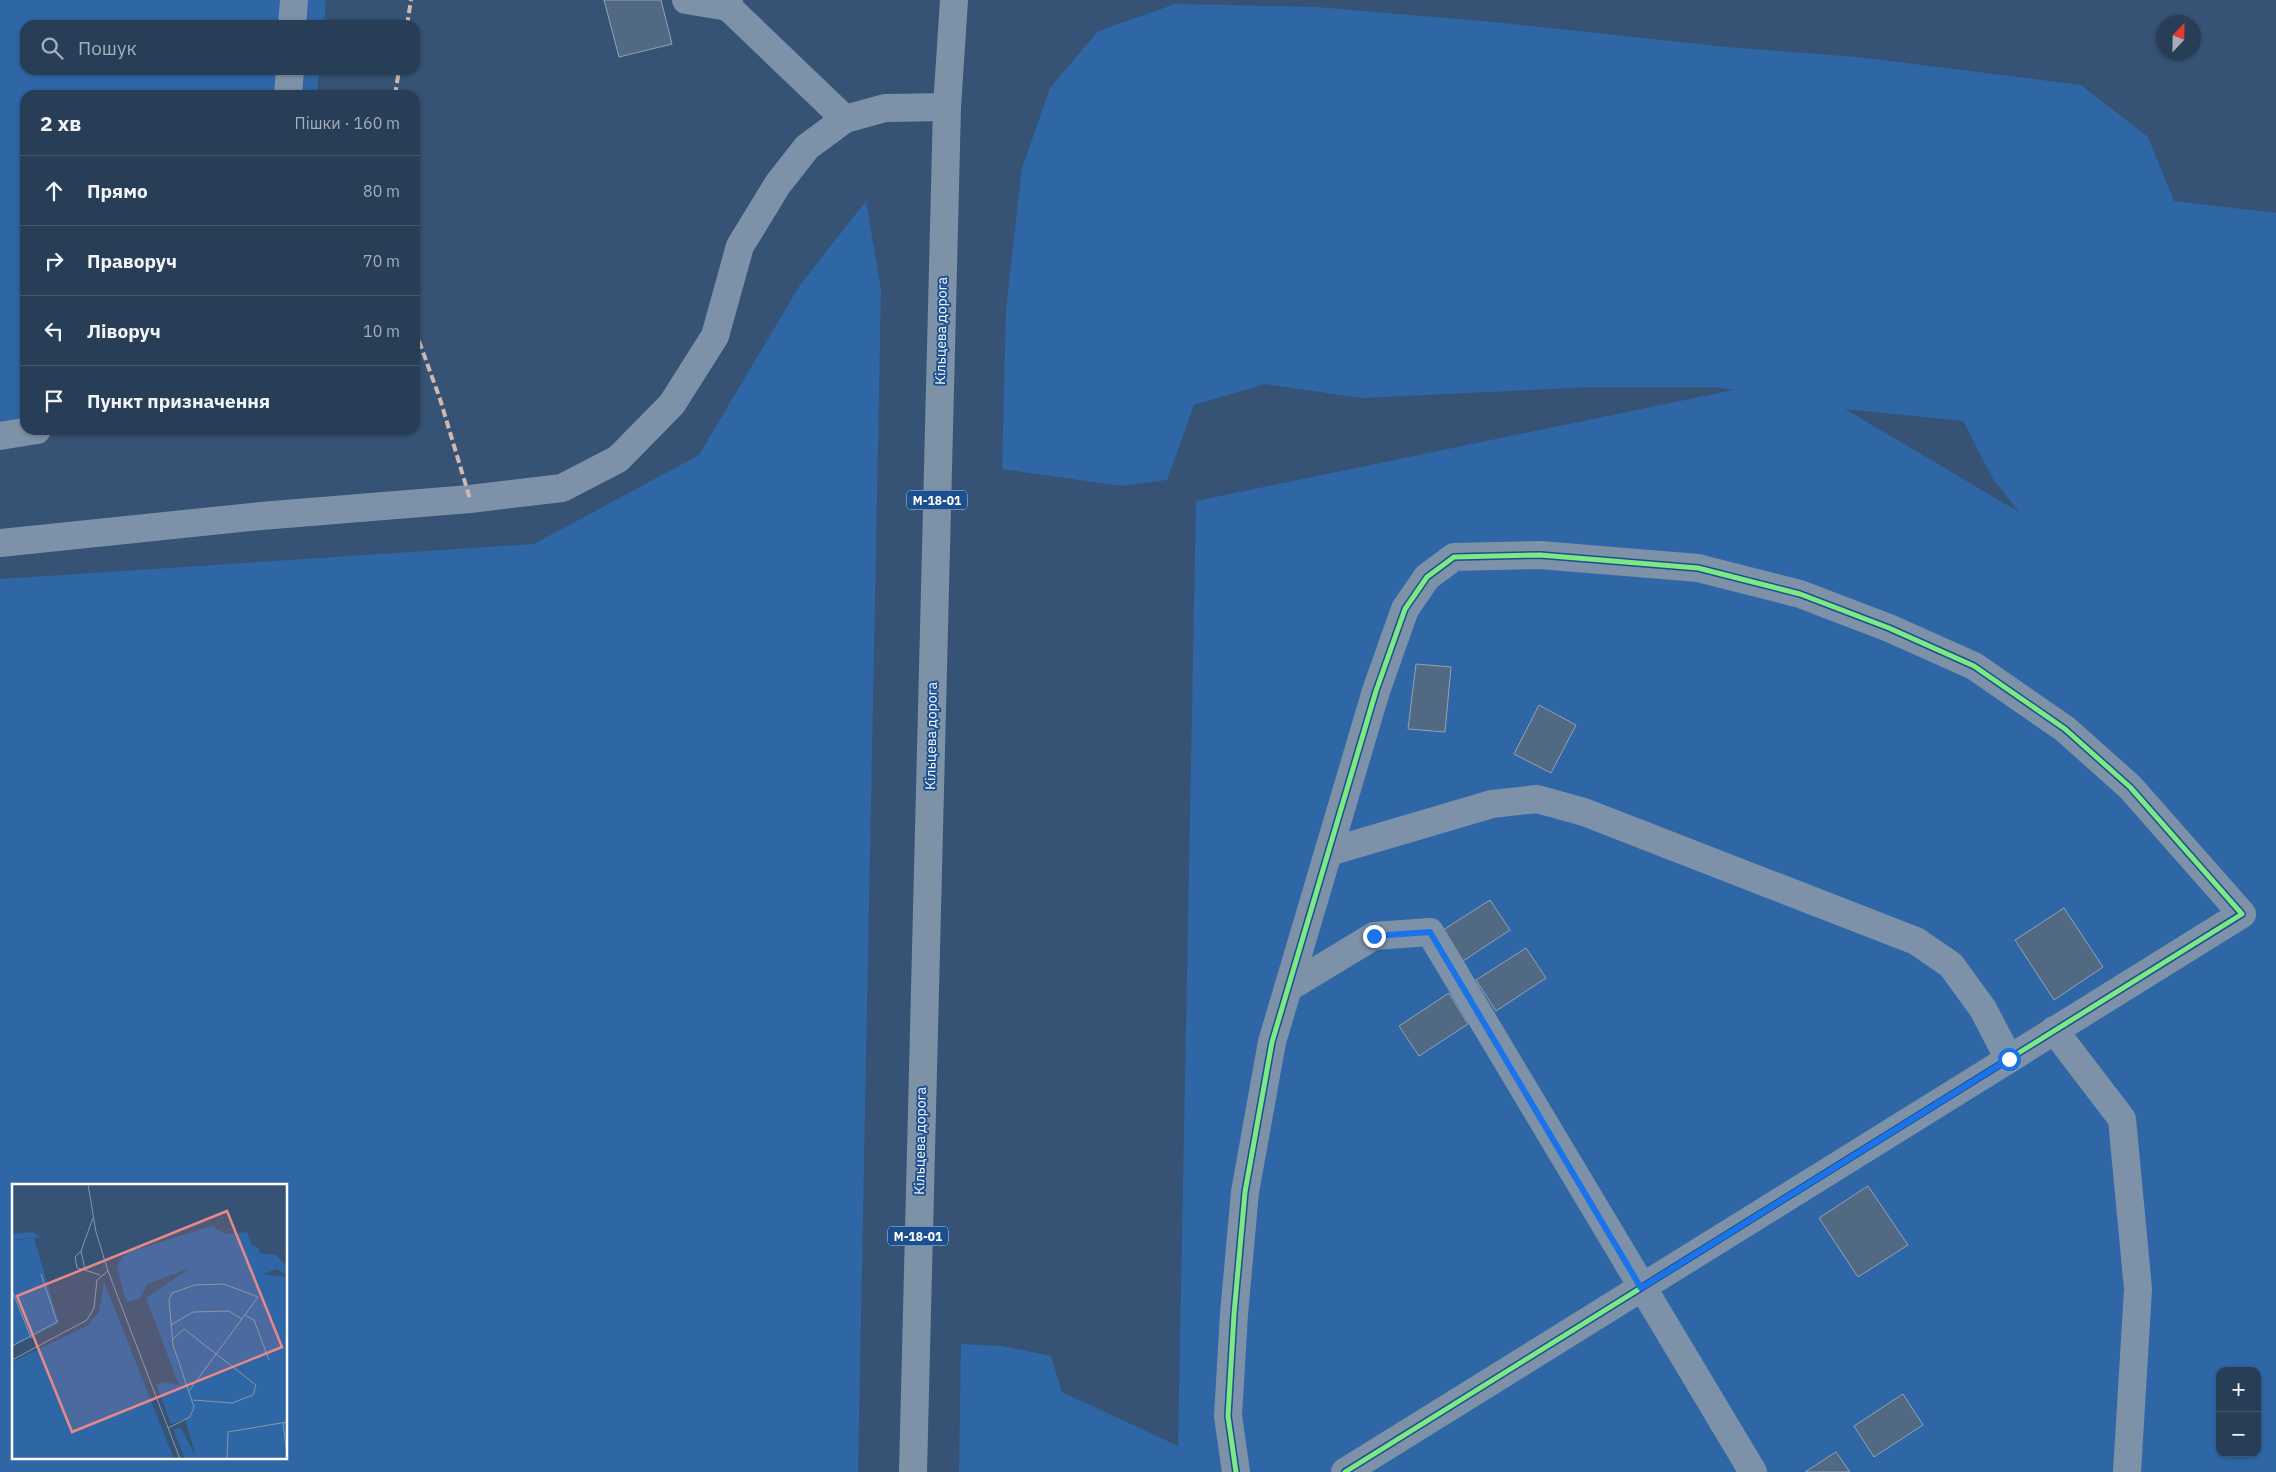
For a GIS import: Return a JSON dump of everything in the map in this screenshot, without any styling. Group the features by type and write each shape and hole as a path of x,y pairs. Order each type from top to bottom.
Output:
{"highway":[{"name":"Кільцева дорога","path":"913,1472 947,107 954,0"}],"street":[{"path":"292,20 294,0"},
{"path":"686,0 729,3 845,119"},
{"path":"288,90 290,75"},
{"path":"0,543 261,516 470,499 562,488 618,459 672,404 715,336 740,246 773,192 807,147 845,119 885,108 947,107"},
{"path":"0,436 20,433"},
{"path":"1236,1472 1228,1416 1234,1314 1245,1192 1272,1042 1330,852 1376,691 1405,609 1427,577 1454,557 1540,555 1698,568 1800,594 1888,628 1974,666 2065,729 2130,787 2242,914 1345,1472"},
{"path":"1330,852 1492,804 1537,799 1584,812 1916,941 1951,965 1983,1009 2009,1059"},
{"path":"1288,988 1374,936 1430,932 1641,1288 1753,1472"},
{"path":"2054,1030 2122,1119 2138,1289 2127,1472"}],"shaded area":[{"path":"0,0 326,0 324,20 20,20 20,75 319,75 317,90 20,90 20,431 0,433"},
{"path":"1175,4 1317,7 1494,22 1727,47 1858,57 2081,85 2148,137 2174,201 2276,213 2276,1472 959,1472 961,1344 1002,1346 1051,1356 1062,1392 1178,1446 1196,501 1733,390 1714,387 1592,387 1361,398 1265,384 1194,405 1167,480 1122,486 1002,469 1006,310 1022,168 1050,88 1098,31","holes":["1845,409 1963,421 1993,479 2019,512"]},
{"path":"866,201 881,290 858,1472 0,1472 0,579 534,544 699,455 800,285"}],"building":[{"path":"604,0 661,0 672,44 619,57"},
{"path":"1416,664 1451,667 1445,732 1408,729"},
{"path":"1539,705 1576,725 1551,773 1514,754"},
{"path":"1490,900 1510,930 1460,963 1440,932"},
{"path":"2064,908 2103,967 2054,1000 2015,940"},
{"path":"1526,948 1546,978 1496,1011 1476,980"},
{"path":"1449,993 1468,1024 1419,1056 1399,1026"},
{"path":"1868,1186 1908,1245 1858,1277 1819,1218"},
{"path":"1903,1394 1923,1425 1874,1457 1854,1426"},
{"path":"1836,1452 1850,1472 1805,1472"}],"marked path":[{"path":"408,20 411,0"},
{"path":"396,90 398,75"},
{"path":"420,344 440,399 470,499"}],"cycle path":[{"path":"1236,1472 1228,1416 1234,1314 1245,1192 1272,1042 1376,691 1405,609 1427,577 1454,557 1540,555 1698,568 1800,594 1889,628 1974,666 2065,729 2130,787 2242,914 1345,1472"}],"route":[{"path":"1374,936 1430,932 1641,1288 2009,1059"}]}
